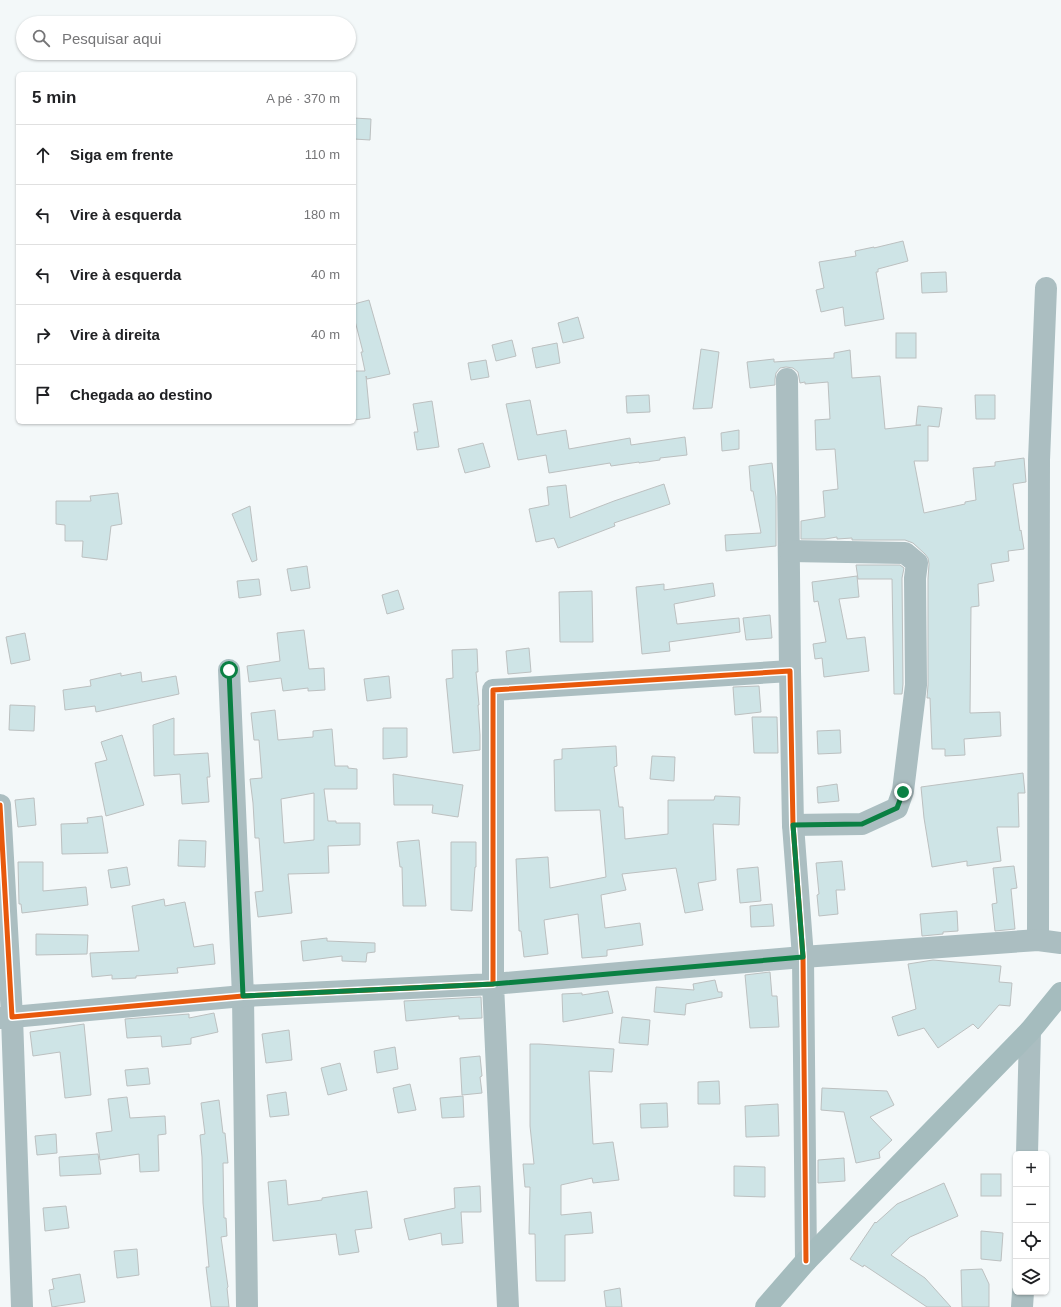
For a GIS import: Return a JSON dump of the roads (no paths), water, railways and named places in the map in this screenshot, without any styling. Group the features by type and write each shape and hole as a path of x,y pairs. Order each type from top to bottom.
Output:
{"main road":[{"path":"772,1303 806,1261 1030,1031 1061,993"}],"street":[{"path":"1038,940 1039,460 1046,288"},
{"path":"787,379 793,825 803,957 806,1261"},
{"path":"790,551 905,553 917,563 915,578 916,686 903,792 897,808 862,824 793,825"},
{"path":"229,670 243,996 247,1307"},
{"path":"508,1307 493,984 493,690 790,671"},
{"path":"0,805 6,1018 22,1307"},
{"path":"6,1018 243,996 493,984 803,957 1038,940 1061,943"},
{"path":"1027,1151 1030,1031"},
{"path":"1022,1307 1023,1295"}]}
